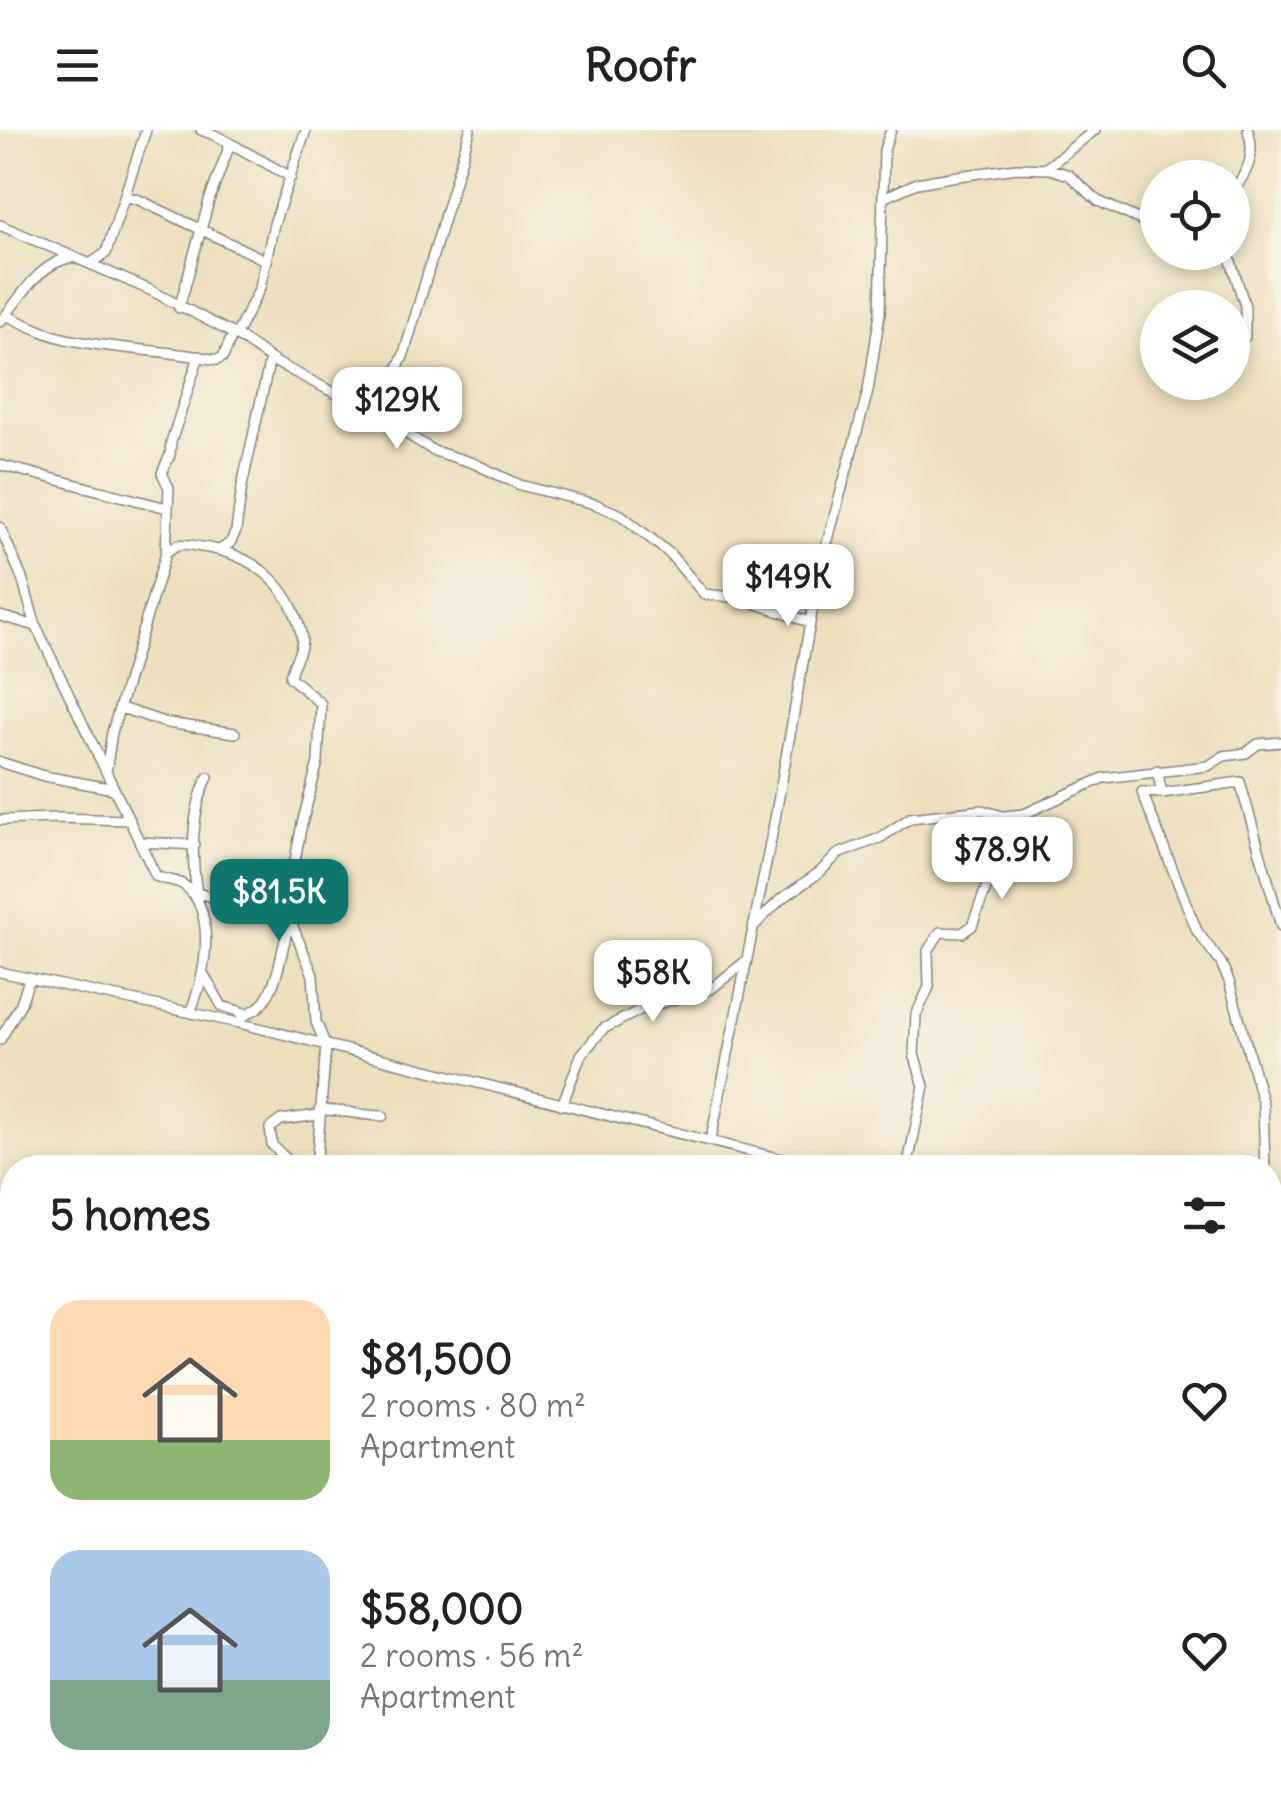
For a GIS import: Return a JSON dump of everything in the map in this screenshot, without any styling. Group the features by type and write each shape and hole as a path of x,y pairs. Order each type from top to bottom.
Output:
{"street":[{"path":"108,272 106,252 146,130"},
{"path":"201,130 291,177"},
{"path":"78,257 60,259 50,265 3,318 69,340 220,358 260,288 274,224 306,130"},
{"path":"377,415 404,354 470,130"},
{"path":"711,1139 774,824 809,622 831,523 868,391 880,313 884,150 890,130"},
{"path":"1045,169 1095,130"},
{"path":"1248,130 1252,147 1250,166"},
{"path":"179,308 200,229 230,144"},
{"path":"882,198 916,184 951,177 1003,169 1045,169 1069,175 1098,201 1140,220"},
{"path":"124,196 267,260"},
{"path":"0,226 78,257 234,335 434,451 473,463 520,485 576,499 621,516 669,553 704,594 740,598 809,622"},
{"path":"90,264 106,252"},
{"path":"106,772 109,742 127,676 166,553 169,486 162,473 199,356"},
{"path":"220,549 230,543 236,531 270,359"},
{"path":"0,465 167,508"},
{"path":"0,527 22,578 36,626 156,876 228,901 276,897 289,918 313,975 316,1022 326,1046 317,1155"},
{"path":"166,553 177,544 220,549 245,558 285,591 302,641 290,677 320,704 318,762 302,824 284,957 261,1006 242,1018"},
{"path":"0,616 36,626"},
{"path":"120,708 167,723 235,733"},
{"path":"752,928 780,900 842,851 880,838 910,818 982,810 1013,816 1029,813 1088,784 1130,773 1208,766 1258,744 1281,742"},
{"path":"0,762 44,776 114,788"},
{"path":"1157,770 1162,793"},
{"path":"1130,773 1142,792 1197,931 1229,981 1263,1105 1265,1155"},
{"path":"190,1012 204,975 204,934 194,892 199,798 208,777"},
{"path":"1142,792 1162,793 1240,782 1281,926"},
{"path":"910,1155 924,1086 914,1054 916,1015 929,987 928,951 938,934 962,933 974,922 1013,816"},
{"path":"0,820 130,820"},
{"path":"141,842 195,845"},
{"path":"562,1105 582,1055 603,1029 644,1008 710,988 747,960"},
{"path":"0,972 190,1012 242,1018 326,1046 769,1155"},
{"path":"204,975 222,1006 242,1018"},
{"path":"0,1040 29,980"},
{"path":"282,1155 272,1145 270,1128 281,1120 348,1110 357,1116 383,1116"}]}
